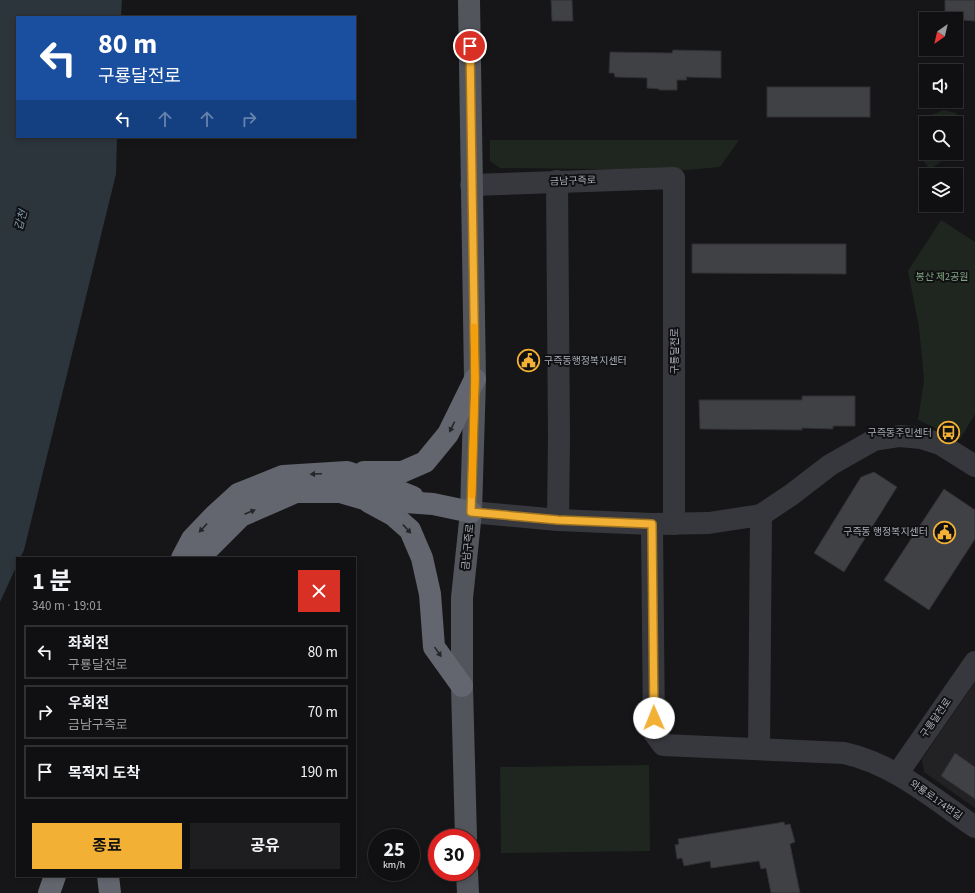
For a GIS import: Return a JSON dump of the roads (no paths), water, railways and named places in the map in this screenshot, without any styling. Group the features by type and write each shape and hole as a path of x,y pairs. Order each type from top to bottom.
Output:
{"highway":[{"path":"183,557 192,539 238,494 283,476 347,472 402,472 425,462 448,434 475,379"},
{"path":"347,472 433,504"},
{"path":"203,557 207,550 240,516 296,492 340,492 364,499 433,504 471,512"},
{"path":"364,499 393,515 410,530 422,558 430,594 434,647 462,686"},
{"path":"49,893 55,877"},
{"path":"108,877 110,893"}],"main road":[{"name":"금남구즉로","path":"466,829 462,686 462,598 471,512 475,379 469,0"},
{"path":"467,881 468,893"}],"street":[{"name":"금남구즉로","path":"471,185 674,178"},
{"name":"구룡달전로","path":"674,178 674,524"},
{"path":"557,181 559,430 558,520"},
{"path":"471,512 558,520 652,524 709,522 761,515 791,495 830,465 874,440 900,436 921,438 940,444 975,466"},
{"path":"759,749 761,515"},
{"name":"와룡로174번길","path":"652,524 654,733 663,745 844,753 864,757 898,773 975,827"},
{"name":"구룡달전로","path":"898,773 975,662"}],"water":[{"name":"갑천","path":"0,0 122,0 121,16 16,16 16,138 117,138 116,174 24,550 20,557 16,557 16,567 0,602"}],"place":[{"name":"구즉동행정복지센터","path":"528,361"},
{"name":"구즉동주민센터","path":"948,433"},
{"name":"구즉동 행정복지센터","path":"944,532"}],"park label":[{"name":"봉산 제2공원","path":"942,277"}]}
